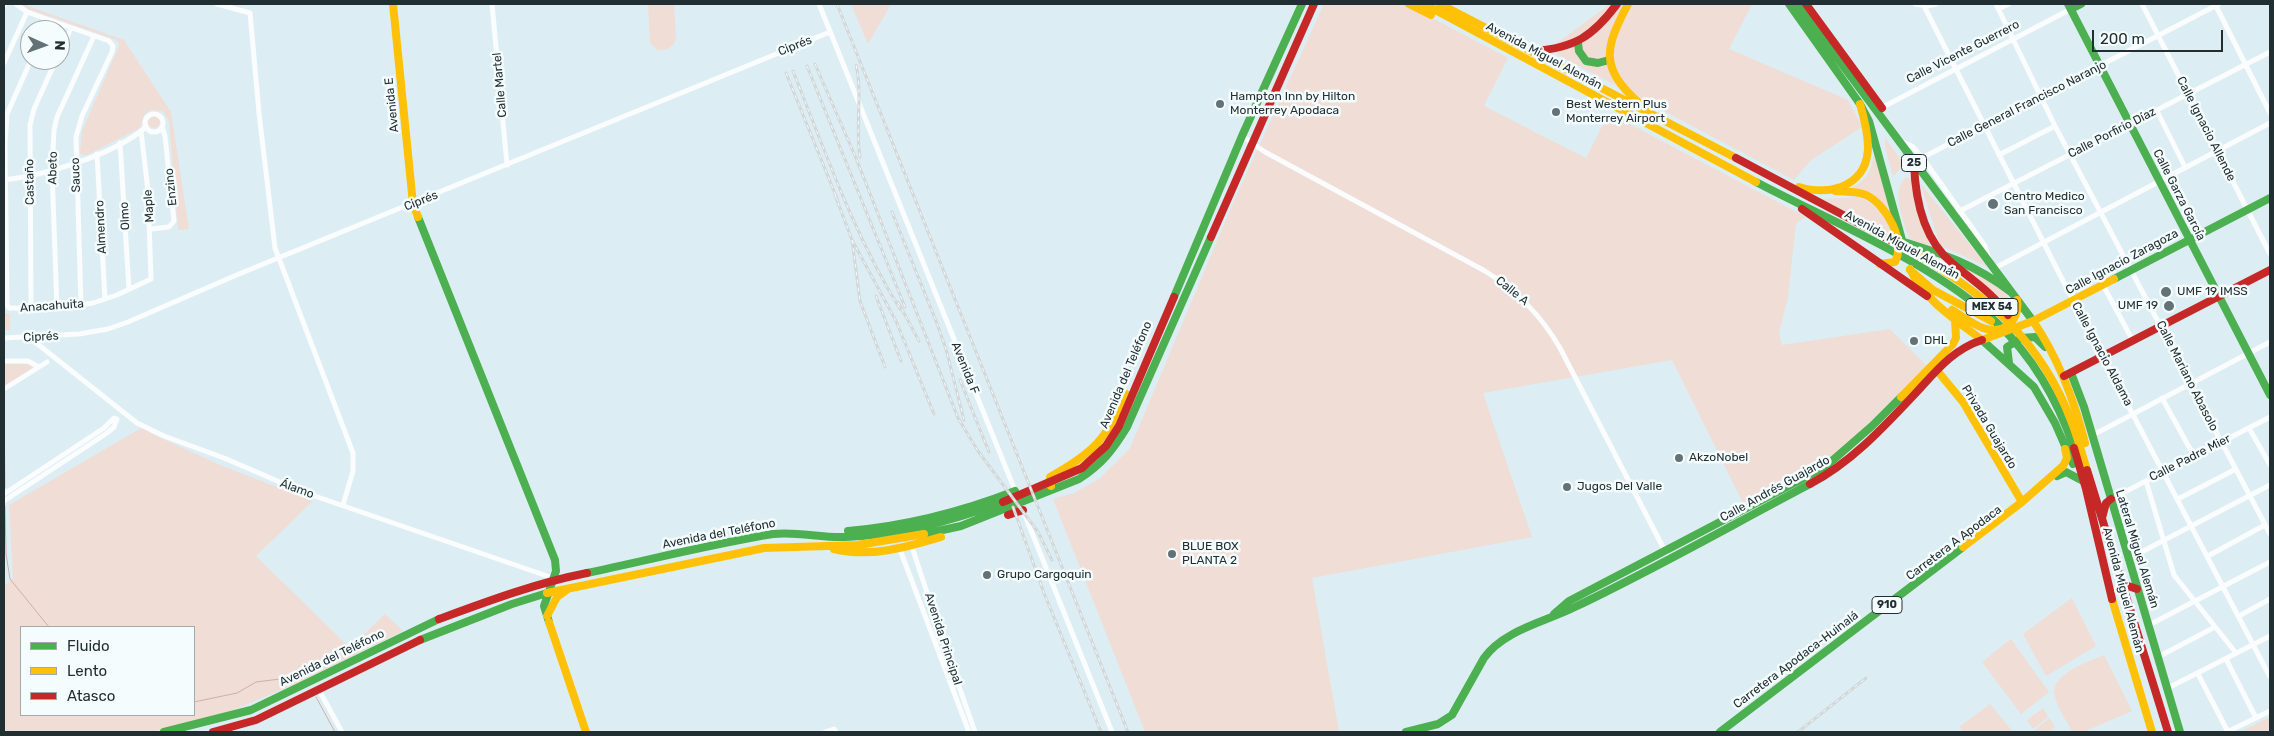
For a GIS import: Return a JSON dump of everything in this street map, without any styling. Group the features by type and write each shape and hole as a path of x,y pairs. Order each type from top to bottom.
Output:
{"main road":[{"name":"Avenida E","path":"393,4 413,204 554,560 556,571 552,579"},
{"name":"Avenida del Teléfono","path":"1138,392 1151,348 1242,136 1302,4"},
{"path":"1410,4 1473,37 1492,40"},
{"name":"Avenida Miguel Alemán","path":"1424,4 1483,30 1496,31 1879,235 1964,283 2014,327 2037,357 2060,396 2072,422 2111,597 2152,732"},
{"name":"Avenida Miguel Alemán","path":"1440,4 1483,30 1492,40 1661,132 1784,196 1817,211 1953,286 1988,313 2022,351 2049,390 2062,417 2080,472 2094,495 2168,732"},
{"path":"1452,4 1483,20 1496,31"},
{"path":"1534,51 1567,48 1578,43 1600,25 1617,4"},
{"path":"1628,4 1609,44 1609,60 1618,82 1629,95 1662,119"},
{"name":"25","path":"1789,4 1860,104 1875,135 1910,270 1914,280 1927,296"},
{"name":"25","path":"1797,4 1879,109 1898,141 1914,162 1958,212 1994,268 2033,321"},
{"path":"1806,4 1879,109"},
{"name":"Calle Vicente Guerrero","path":"2070,6 2081,4"},
{"name":"Avenida del Teléfono","path":"213,732 256,720 431,635 512,604 547,593 764,548 829,547 898,532 962,517 1009,500 1075,472 1097,455 1113,437 1160,351 1313,5"},
{"name":"Calle Garza García","path":"2070,6 2270,396"},
{"path":"1578,43 1579,51 1586,61 1598,64 1609,60"},
{"path":"1824,190 1852,182 1860,175 1867,162 1869,141 1860,104"},
{"path":"1914,162 1913,176 1930,238 1943,255 2002,307 2014,327"},
{"path":"1778,180 1805,188 1861,194 1870,198 1883,210 1894,231 1899,254 1895,262 1880,264"},
{"path":"1784,196 1927,296 1955,319 1986,336"},
{"name":"Calle Ignacio Zaragoza","path":"1986,336 2033,321 2270,198"},
{"path":"1879,235 1949,254 1976,266 2014,295 2018,313 2014,321 1986,336"},
{"path":"1910,270 1924,283 2004,330"},
{"path":"2067,374 2104,357 2270,270"},
{"path":"1944,310 1954,311 1986,336 2008,363 2028,381 2040,396 2072,463 2080,472"},
{"name":"Calle Andrés Guajardo","path":"1935,368 1955,341 1955,319"},
{"path":"2033,321 2067,374 2095,483 2094,495"},
{"name":"Calle Andrés Guajardo","path":"1406,732 1448,720 1488,652 1503,641 1574,608 1667,555 1819,480 1850,458 1890,413 1935,368 1955,351 1986,336"},
{"path":"2008,363 2006,352 2009,345 2015,340 2028,336 2038,339 2055,355"},
{"path":"1151,348 1140,363 1116,418 1106,435 1086,456 1049,478 1055,494 1071,489 1089,478 1107,464 1121,447 1143,404 1160,351"},
{"name":"Privada Guajardo","path":"1935,368 1963,402 2022,502"},
{"name":"Lateral Miguel Alemán","path":"2067,374 2077,384 2180,732"},
{"name":"910","path":"2053,477 2066,461 2065,448"},
{"path":"2053,477 2066,472 2086,480"},
{"name":"Carretera Apodaca-Huinalá","path":"1720,732 2053,477"},
{"name":"Carretera A Apodaca","path":"1724,732 1963,551 2053,477"},
{"path":"819,535 912,522 954,512 1015,490"},
{"path":"2102,519 2106,503 2110,499"},
{"path":"987,501 994,511 994,520"},
{"path":"829,547 844,553 854,554 899,547 1023,510"},
{"name":"Avenida del Teléfono","path":"164,732 251,710 427,624 552,579 775,534 819,535 857,541"},
{"path":"552,579 544,606 586,732"},
{"path":"2122,584 2137,589"},
{"path":"547,616 557,597 569,588"},
{"path":"307,684 316,692"}],"street":[{"path":"16,4 27,12 49,20"},
{"path":"217,4 250,13 264,163 275,248 352,444 353,471 343,505"},
{"name":"Calle Martel","path":"492,4 507,165"},
{"name":"Avenida F","path":"819,4 1112,732"},
{"path":"1915,4 1936,4"},
{"path":"1997,6 2009,4"},
{"name":"Calle Ignacio Allende","path":"2142,4 2270,254"},
{"path":"2217,4 2270,112"},
{"name":"Calle General Francisco Naranjo","path":"1914,162 2159,36 2217,4"},
{"name":"Calle Ignacio Aldama","path":"1923,5 2074,301 2270,675"},
{"name":"Calle Mariano Abasolo","path":"1997,6 2055,126 2270,534"},
{"name":"Calle Vicente Guerrero","path":"1879,109 2013,39 2070,6"},
{"path":"4,63 27,12"},
{"path":"71,28 94,36"},
{"name":"Ciprés","path":"4,338 79,334 108,329 830,32"},
{"name":"Sauco","path":"81,305 75,164 78,126 112,52 111,43 94,36"},
{"name":"Abeto","path":"57,308 52,171 54,130 57,117 94,36"},
{"name":"Calle Porfirio Díaz","path":"1958,212 2270,52"},
{"path":"26,70 6,113 5,180 52,171 75,164 120,144 146,127"},
{"name":"Castaño","path":"31,309 29,176 32,117 52,70"},
{"path":"2157,111 2185,167"},
{"path":"154,113 162,118 162,127 154,132 146,127 146,117 154,113"},
{"path":"1994,268 2270,123"},
{"path":"1999,155 2055,126"},
{"name":"Enzino","path":"151,229 169,227 174,221 165,136 162,127"},
{"name":"Maple","path":"141,131 151,229 152,274 149,281"},
{"name":"Calle A","path":"1242,136 1251,143 1485,271 1513,289 1543,320 1560,348 1667,555"},
{"path":"1898,141 1912,146 1922,157 1958,212"},
{"name":"Olmo","path":"120,144 129,290"},
{"name":"Almendro","path":"97,154 105,299"},
{"name":"Anacahuita","path":"5,180 7,305 11,309 57,308 81,305 105,299 149,281"},
{"path":"2103,285 2133,341"},
{"name":"Álamo","path":"30,338 124,413 148,429 184,445 224,458 303,492 552,579"},
{"path":"2092,435 2270,342"},
{"path":"4,361 28,361 39,367"},
{"path":"4,389 47,362"},
{"path":"2162,398 2194,456"},
{"name":"Calle Padre Mier","path":"2110,499 2270,417"},
{"path":"4,494 104,428 113,418 117,419 114,427 107,433 4,500"},
{"path":"2249,428 2270,465"},
{"path":"2178,499 2236,469"},
{"path":"2146,481 2174,575 2193,602 2236,653"},
{"path":"2128,559 2270,485"},
{"path":"2208,556 2265,525"},
{"name":"Avenida Principal","path":"911,544 975,732"},
{"name":"Avenida Principal","path":"899,547 969,732"},
{"path":"2149,625 2270,562"},
{"path":"2239,616 2270,599"},
{"path":"2158,656 2215,627"},
{"path":"2168,688 2270,636"},
{"path":"2226,659 2256,718"},
{"path":"2198,674 2227,732 2270,711"},
{"path":"316,692 342,732"},
{"path":"825,732 835,731"}],"shaded area":[{"path":"22,4 67,20 60,20 28,9"},
{"path":"648,4 674,4 676,39 669,48 657,50 650,43"},
{"path":"851,4 891,4 868,44"},
{"path":"1324,4 1406,4 1508,58 1484,106 1586,158 1609,113 1806,217 1796,223 1788,297 1779,333 1782,345 1890,329 1927,366 1839,452 1814,469 1743,503 1672,360 1483,393 1532,537 1312,578 1339,732 1145,732 1053,499 1074,493 1099,479 1130,448 1233,203"},
{"path":"1610,4 1752,4 1729,49 1848,100 1862,127 1811,160 1794,180 1558,55 1553,46"},
{"path":"70,21 124,40 171,112 189,229 178,230 169,121 163,111 151,110 145,114 140,128 87,155 80,154 82,131 119,46 117,40 70,24"},
{"path":"156,116 159,117 159,127 152,128 149,127 148,120 149,117"},
{"path":"1885,138 1904,164 1893,177 1885,146"},
{"path":"1875,147 1894,220 1883,203 1848,189 1861,182 1869,173"},
{"path":"1905,178 1910,178 1931,246 1909,239 1899,199 1901,184"},
{"path":"1920,183 1988,267 1940,245"},
{"path":"1857,197 1870,203 1880,212 1892,236 1822,199"},
{"path":"1952,259 1996,284 2010,299 2015,308 2009,312"},
{"path":"4,313 10,314 10,330 4,330"},
{"path":"4,364 29,364 33,368 5,386"},
{"path":"143,427 152,434 220,465 313,501 256,556 350,648 385,614 403,631 300,682 231,711 152,732 4,732 4,586 13,578 9,505"},
{"path":"2072,598 2096,646 2046,676 2023,634"},
{"path":"2011,639 2049,692 2021,714 1982,662"},
{"path":"2104,655 2132,711 2083,732 2072,732 2056,701 2054,689 2063,675 2080,665"},
{"path":"1990,704 2013,732 1963,732 1959,727"},
{"path":"2043,708 2048,717 2033,729 2027,720"},
{"path":"2270,717 2270,732 2240,732"},
{"path":"2049,718 2055,727 2049,732 2034,731"}],"waterway":[{"path":"4,412 5,487"},
{"path":"5,506 6,554 10,579 48,626"},
{"path":"195,702 237,693 256,682 304,676"},
{"path":"316,697 335,732"}],"railway":[{"path":"837,4 1128,732"},
{"path":"815,64 856,158 958,418 978,451 1038,532 1052,560"},
{"path":"856,65 859,88 858,134 860,157"},
{"path":"807,66 905,307"},
{"path":"793,71 854,222 868,252 900,309"},
{"path":"786,73 838,201"},
{"path":"835,195 852,240 860,301 885,367"},
{"path":"892,212 946,349 964,420"},
{"path":"852,240 896,321 934,414"},
{"path":"876,296 901,361"},
{"path":"898,302 919,341"},
{"path":"960,380 989,452"},
{"path":"1013,507 1044,593 1101,732"},
{"path":"1798,732 1866,678"}],"traffic: fast":[{"path":"1174,297 1242,136 1302,4"},
{"path":"1789,4 1860,104 1869,121 1904,247"},
{"path":"1797,4 2033,321"},
{"path":"2068,4 2270,395"},
{"path":"2071,9 2081,4"},
{"path":"1578,43 1579,51 1586,61 1598,63 1609,60"},
{"path":"1756,182 1882,245 1944,281 1972,301 2010,336 2033,365 2060,413 2074,448"},
{"path":"2114,279 2270,198"},
{"path":"418,217 555,560 556,571 544,606 549,622"},
{"path":"924,534 961,526 1079,479 1101,462 1112,450 1127,427 1211,237"},
{"path":"1894,239 1956,260 1985,274 2012,293"},
{"path":"2009,363 2007,347 2021,338 2035,337 2045,347"},
{"path":"1982,340 2034,387 2055,423 2073,464"},
{"path":"2071,373 2084,407 2180,732"},
{"path":"1554,614 1569,601 1825,467 1872,426 1901,397"},
{"path":"2057,476 2066,472 2083,481"},
{"path":"1406,732 1438,724 1452,715 1484,658 1502,640 1634,578 1810,484"},
{"path":"848,531 891,526 933,517 1015,491"},
{"path":"587,573 703,547 773,534 791,533 845,537 905,530 945,521 1003,502"},
{"path":"1720,732 1963,547"},
{"path":"512,604 547,593"},
{"path":"420,640 512,604"},
{"path":"164,732 251,710 439,619"}],"traffic: slow":[{"path":"393,4 413,204 418,217"},
{"path":"1409,4 1431,15"},
{"path":"1424,4 1756,182"},
{"path":"1440,4 1736,158"},
{"path":"1628,4 1614,33 1610,56 1617,79 1639,103"},
{"path":"1799,187 1820,190 1836,189 1853,180 1861,172 1866,162 1868,140 1860,104"},
{"path":"1835,191 1855,192 1866,195 1874,200 1887,215 1896,234 1898,254 1895,262 1880,264"},
{"path":"1909,250 1937,266 1986,301 2027,343 2059,393 2074,429 2087,470"},
{"path":"1910,269 1932,300 1982,340 2033,321 2114,279"},
{"path":"1910,270 1933,290 1991,321"},
{"path":"1952,310 1983,328 1997,330 2013,320 2016,314 2017,300"},
{"path":"1901,397 1953,344 1956,338 1955,319"},
{"path":"2033,321 2051,350 2065,380 2085,443"},
{"path":"1935,368 1963,402 2022,502"},
{"path":"1051,486 1050,477 1077,460 1097,444 1112,423 1126,394"},
{"path":"1963,547 2022,502 2063,466 2067,458 2065,449"},
{"path":"547,593 764,548 858,545 924,534"},
{"path":"834,549 875,552 902,548 941,537"},
{"path":"547,616 557,597 568,589"},
{"path":"2112,599 2152,732"},
{"path":"549,622 586,732"}],"traffic: jam":[{"path":"1211,237 1314,4"},
{"path":"1534,51 1561,47 1582,38 1600,24 1617,4"},
{"path":"1806,4 1882,108"},
{"path":"1736,158 1909,250"},
{"path":"1914,162 1919,203 1927,230 1934,242 1952,263 1989,293 2008,315"},
{"path":"1802,209 1927,296"},
{"path":"2064,376 2270,270"},
{"path":"1003,502 1082,468 1106,446 1119,426 1174,297"},
{"path":"1810,484 1825,476 1852,456 1889,422 1952,356 1971,344 1982,340"},
{"path":"2074,448 2086,489 2112,599"},
{"path":"2087,470 2168,732"},
{"path":"2102,518 2106,503 2111,499"},
{"path":"1008,515 1023,510"},
{"path":"439,619 531,587 587,573"},
{"path":"2122,584 2137,589"},
{"path":"213,732 256,720 420,640"}],"place":[{"name":"Hampton Inn by Hilton Monterrey Apodaca","path":"1220,104"},
{"name":"Best Western Plus Monterrey Airport","path":"1556,112"},
{"name":"Centro Medico San Francisco","path":"1993,204"},
{"name":"UMF 19 IMSS","path":"2166,292"},
{"name":"UMF 19","path":"2169,306"},
{"name":"DHL","path":"1914,341"},
{"name":"AkzoNobel","path":"1679,458"},
{"name":"Jugos Del Valle","path":"1567,487"},
{"name":"BLUE BOX PLANTA 2","path":"1172,554"},
{"name":"Grupo Cargoquin","path":"987,575"}]}
